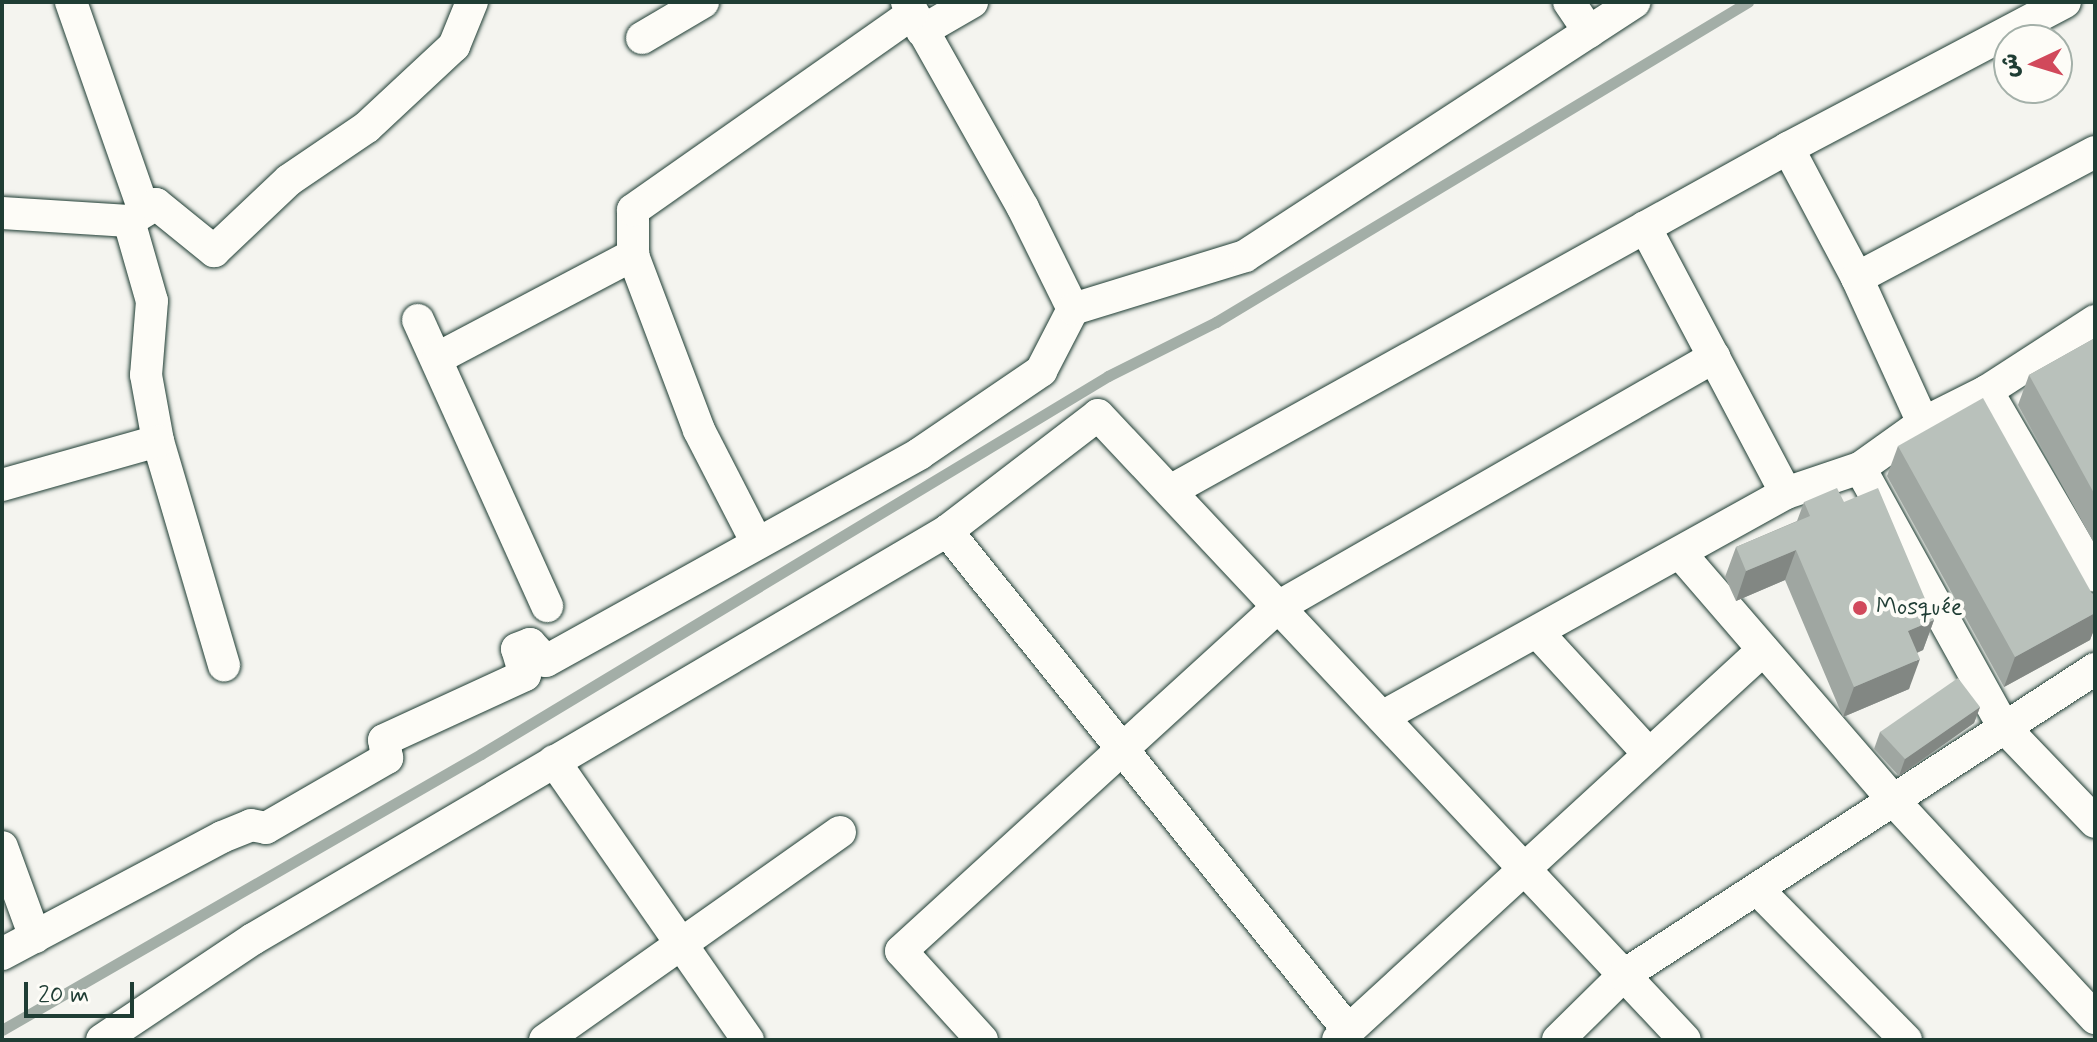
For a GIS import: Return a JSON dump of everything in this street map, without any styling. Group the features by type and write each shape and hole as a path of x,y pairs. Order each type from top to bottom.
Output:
{"street":[{"path":"71,2 136,216 152,301 146,375 158,441 224,665"},
{"path":"2,213 136,216 156,204 214,251 289,180 367,127 454,46 472,2"},
{"path":"642,38 703,2"},
{"path":"757,543 699,430 633,255 633,210 914,16 972,2"},
{"path":"1569,2 1589,32"},
{"path":"2,954 222,837 251,825 266,828 387,758 384,740 525,675 517,649 530,644 546,661 919,454 1041,371 1073,309 1245,256 1635,2"},
{"path":"1170,491 1788,148 2065,2"},
{"path":"914,16 1023,208 1073,309"},
{"path":"1788,148 1857,278 1923,423"},
{"path":"1857,278 2095,152"},
{"path":"1645,227 1786,493"},
{"path":"438,358 633,255"},
{"path":"418,320 438,358 547,606"},
{"path":"1382,717 1786,493 1860,468 1923,423 1987,391 2095,321"},
{"path":"982,1040 901,951 1278,607 1714,357"},
{"path":"1987,391 2095,576"},
{"path":"102,1040 253,939 947,531 1098,415 1685,1040"},
{"path":"2,485 158,441"},
{"path":"1860,468 2003,726 2095,822"},
{"path":"947,531 1123,750 1343,1035 1763,650"},
{"path":"1680,553 1894,801 2095,1018"},
{"path":"1538,633 1649,754"},
{"path":"1558,1040 1624,975 2095,669"},
{"path":"554,761 748,1040"},
{"path":"545,1040 840,832"},
{"path":"2,847 35,937"},
{"path":"1758,890 1906,1040"}],"building":[{"path":"2095,338 2095,495 2029,375"},
{"path":"1983,398 2095,599 2095,613 2015,657 1898,446"},
{"path":"1837,488 1844,502 1878,488 1934,620 1908,631 1920,659 1854,687 1796,550 1746,571 1736,547 1810,516 1804,502"},
{"path":"1958,678 1980,707 1905,759 1880,732"}],"waterway":[{"path":"2,1030 481,754 1108,376 1216,322 1748,2"}],"place":[{"name":"Mosquée","path":"1860,608"}]}
